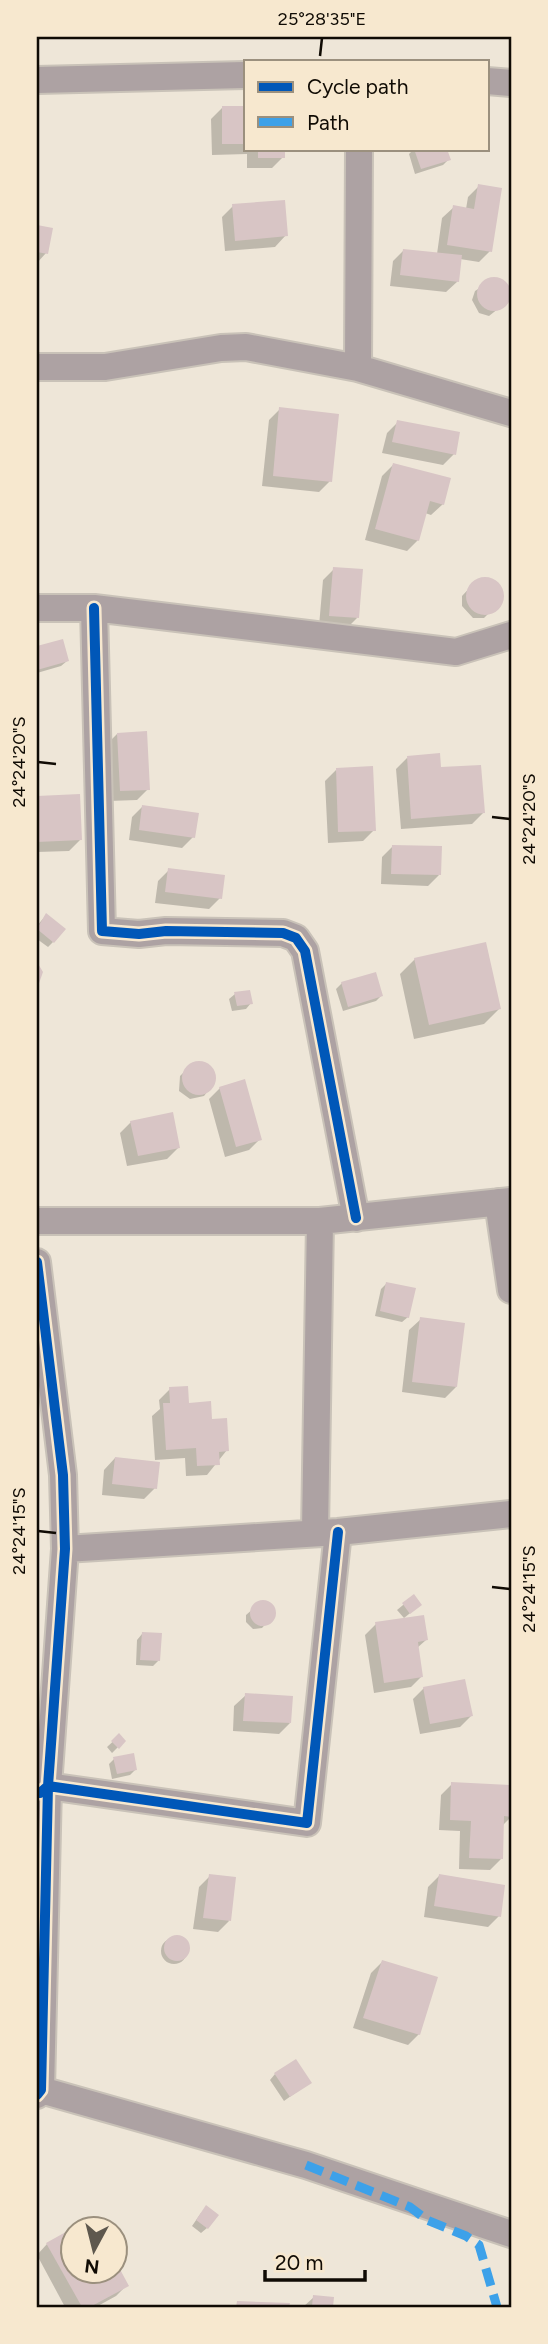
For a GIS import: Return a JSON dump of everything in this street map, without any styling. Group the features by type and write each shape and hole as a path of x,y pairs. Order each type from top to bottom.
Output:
{"street":[{"path":"37,80 244,75"},
{"path":"489,81 511,83"},
{"path":"358,368 359,150"},
{"path":"37,367 105,367 221,348 246,347 358,368 511,413"},
{"path":"37,608 94,608 456,652 511,635"},
{"path":"94,608 103,931 139,934 166,931 283,933 296,938 304,951 356,1218"},
{"path":"37,1222 320,1221 504,1201 511,1290"},
{"path":"42,1791 307,1823 326,1532 320,1221"},
{"path":"37,1262 63,1475 65,1549 42,1791 39,2093 306,2165 511,2234"},
{"path":"65,1549 326,1532 511,1514"}],"building":[{"path":"222,106 244,106 244,144 222,144"},
{"path":"258,150 285,150 285,158 258,158"},
{"path":"414,150 447,150 451,160 421,169"},
{"path":"478,184 502,188 492,252 447,245 453,205 474,209"},
{"path":"285,200 288,236 235,241 232,204"},
{"path":"37,225 53,228 48,254 37,252"},
{"path":"403,249 462,255 459,282 400,275"},
{"path":"494,277 506,282 511,294 506,306 494,311 482,306 477,294 482,282"},
{"path":"279,407 339,414 332,482 273,476"},
{"path":"397,420 460,432 456,455 392,442"},
{"path":"393,463 451,478 444,505 430,501 419,541 375,529"},
{"path":"333,567 363,569 359,618 329,616"},
{"path":"485,577 498,583 504,596 498,609 485,615 472,609 466,596 472,583"},
{"path":"63,639 69,661 37,670 37,646"},
{"path":"147,731 150,790 120,791 117,733"},
{"path":"440,753 441,767 481,765 485,813 411,819 407,756"},
{"path":"373,766 376,831 338,832 336,768"},
{"path":"80,794 82,840 37,842 37,796"},
{"path":"142,805 199,813 195,838 139,830"},
{"path":"392,845 442,846 441,875 391,874"},
{"path":"168,868 225,875 222,899 165,892"},
{"path":"46,913 66,929 54,943 37,929"},
{"path":"486,942 501,1009 429,1025 414,958"},
{"path":"37,962 43,972 37,989"},
{"path":"376,972 383,996 348,1007 341,982"},
{"path":"250,990 253,1004 237,1006 234,992"},
{"path":"199,1061 211,1066 216,1078 211,1090 199,1095 187,1090 182,1078 187,1066"},
{"path":"245,1079 262,1140 236,1147 219,1087"},
{"path":"173,1112 180,1148 138,1156 130,1121"},
{"path":"386,1282 416,1288 409,1318 380,1311"},
{"path":"420,1317 465,1323 457,1387 412,1382"},
{"path":"188,1386 189,1403 211,1401 212,1419 227,1418 229,1451 219,1452 220,1465 197,1466 196,1448 166,1450 163,1403 170,1403 169,1387"},
{"path":"115,1457 160,1462 157,1489 112,1484"},
{"path":"414,1594 422,1605 410,1614 402,1603"},
{"path":"263,1600 272,1604 276,1613 272,1622 263,1626 254,1622 250,1613 254,1604"},
{"path":"424,1615 428,1640 418,1642 423,1677 384,1683 375,1622"},
{"path":"142,1632 162,1633 160,1661 140,1660"},
{"path":"465,1679 473,1716 430,1724 423,1687"},
{"path":"245,1693 293,1696 291,1723 243,1721"},
{"path":"119,1733 126,1741 119,1749 111,1741"},
{"path":"134,1753 137,1770 117,1774 113,1757"},
{"path":"451,1782 511,1785 511,1817 504,1816 503,1859 469,1858 471,1821 450,1820"},
{"path":"209,1874 236,1877 231,1921 203,1918"},
{"path":"439,1874 505,1885 501,1917 434,1906"},
{"path":"177,1935 186,1939 190,1948 186,1957 177,1961 168,1957 164,1948 168,1939"},
{"path":"382,1960 438,1977 420,2035 363,2018"},
{"path":"296,2059 312,2083 290,2097 274,2073"},
{"path":"206,2205 219,2215 208,2229 196,2220"},
{"path":"60,2235 60,2268 46,2243"},
{"path":"69,2284 129,2286 90,2307 82,2307"},
{"path":"313,2295 334,2297 333,2307 312,2307"},
{"path":"237,2301 290,2303 289,2307 236,2307"}],"marked path":[{"path":"306,2165 410,2207 427,2220 466,2236 479,2245 497,2307"}],"cycle path":[{"path":"94,608 102,931 139,934 166,931 283,933 296,938 305,951 356,1218"},
{"path":"37,1262 63,1475 65,1549 48,1786 41,2090 37,2095"},
{"path":"40,1793 48,1786 307,1823 338,1532"}]}
